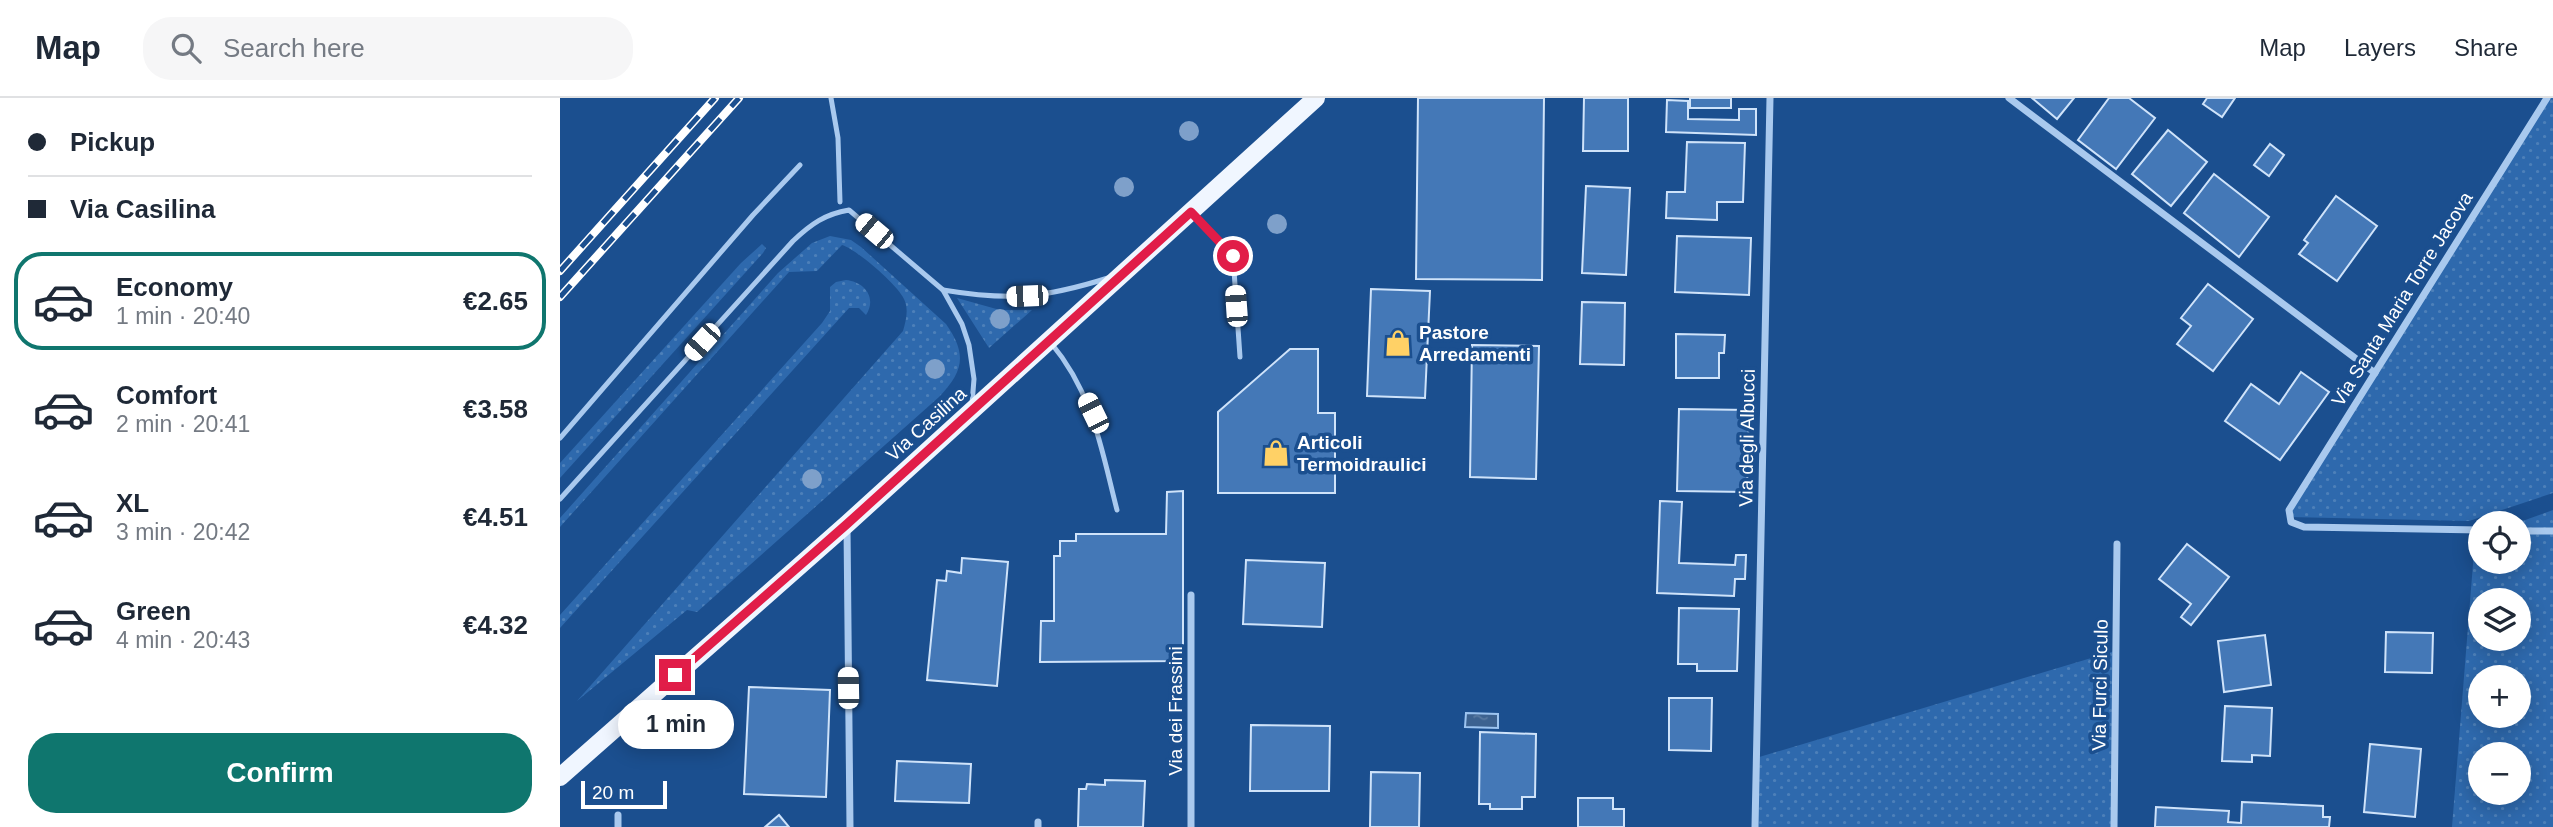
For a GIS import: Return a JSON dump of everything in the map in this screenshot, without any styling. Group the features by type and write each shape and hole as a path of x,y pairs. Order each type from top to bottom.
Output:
{"main road":[{"name":"Via Casilina","path":"560,777 847,524 1316,98"}],"street":[{"name":"Via degli Albucci","path":"1755,827 1770,98"},
{"path":"2009,98 2375,373"},
{"name":"Via Santa Maria Torre Jacova","path":"2468,530 2304,527 2295,524 2289,517 2292,504 2547,98"},
{"path":"847,524 850,827"},
{"path":"2531,531 2553,531"},
{"name":"Via Furci Siculo","path":"2114,827 2117,544"},
{"name":"Via dei Frassini","path":"1191,595 1191,827"},
{"path":"618,815 618,827"}],"lane":[{"path":"831,98 838,138 840,202"},
{"path":"560,438 744,225 800,165"},
{"path":"560,499 811,223 822,217 849,210 943,290 962,324 969,345 974,379 972,411"},
{"path":"1191,212 1233,256 1240,356"},
{"path":"943,290 985,296 1043,295 1073,289 1125,272"},
{"path":"1049,340 1069,364 1093,413 1117,510"}],"shaded area":[{"path":"2547,98 2553,98 2553,493 2499,511 2468,511 2468,521 2289,517 2292,504"},
{"path":"830,236 851,240 861,247 946,324 960,353 954,379 939,397 697,612 687,610 577,701 903,331 906,319 904,299 876,268 848,248 842,245 817,271 789,272 560,527 560,518 778,273 812,243"},
{"path":"762,244 766,248 763,253 560,478 560,463 741,263"},
{"path":"846,280 864,287 870,297 866,315 859,308 849,308 560,628 560,615 822,323 830,311 830,287 836,282"},
{"path":"957,298 1000,310 1032,310 989,348"},
{"path":"2553,510 2553,827 2452,827 2468,627 2468,651 2531,651 2531,588 2471,588 2472,574 2531,574 2531,518"},
{"path":"2118,650 2115,827 1755,827 1756,758"}],"water":[{"path":"1466,713 1498,714 1498,728 1465,727"}],"building":[{"path":"1418,98 1544,98 1542,280 1416,279"},
{"path":"1584,98 1628,98 1628,151 1583,151"},
{"path":"1690,98 1731,98 1731,108 1690,108"},
{"path":"2032,98 2074,98 2057,119"},
{"path":"2109,98 2129,98 2155,118 2116,169 2078,140"},
{"path":"2207,98 2235,98 2222,117 2203,104"},
{"path":"1667,100 1688,101 1688,119 1739,120 1739,109 1756,109 1756,135 1666,132"},
{"path":"2168,130 2207,162 2171,206 2132,174"},
{"path":"1687,142 1745,143 1743,202 1717,202 1717,220 1666,218 1667,192 1685,192"},
{"path":"2270,144 2284,155 2269,176 2254,165"},
{"path":"2214,174 2269,217 2239,257 2184,213"},
{"path":"1586,186 1630,188 1626,275 1582,273"},
{"path":"2336,196 2377,226 2337,281 2299,254 2308,243 2304,240"},
{"path":"1677,236 1751,238 1749,295 1675,292"},
{"path":"2208,284 2253,319 2213,371 2177,344 2191,326 2181,318"},
{"name":"Pastore Arredamenti","path":"1371,289 1430,291 1425,398 1367,396"},
{"path":"1582,302 1625,303 1624,365 1580,364"},
{"path":"1676,334 1725,335 1724,353 1719,353 1719,378 1676,378"},
{"path":"1472,345 1539,346 1536,479 1470,477"},
{"name":"Articoli Termoidraulici","path":"1290,349 1318,349 1318,413 1335,413 1335,493 1218,493 1218,412"},
{"path":"2301,372 2329,392 2280,460 2225,421 2251,384 2279,404"},
{"path":"1679,409 1749,410 1747,492 1677,491"},
{"path":"1183,491 1183,661 1040,662 1041,621 1054,621 1054,556 1060,556 1060,541 1076,541 1076,534 1166,534 1167,492"},
{"path":"1660,501 1682,502 1679,563 1735,565 1736,555 1746,555 1745,579 1735,579 1734,596 1657,593"},
{"path":"2187,544 2229,577 2191,625 2181,617 2191,604 2159,579"},
{"path":"962,558 1008,562 997,686 927,680 937,580 946,581 947,571 961,573"},
{"path":"1246,560 1325,563 1322,627 1243,624"},
{"path":"1679,608 1739,609 1737,671 1697,671 1697,664 1678,664"},
{"path":"2386,632 2433,633 2432,673 2385,672"},
{"path":"2265,635 2271,685 2224,692 2218,641"},
{"path":"749,687 830,690 826,797 744,794"},
{"path":"1669,698 1712,698 1711,751 1669,750"},
{"path":"2225,706 2272,708 2270,756 2252,755 2252,762 2222,761"},
{"path":"1251,725 1330,726 1329,791 1250,791"},
{"path":"1480,732 1536,734 1535,797 1522,797 1522,809 1490,809 1490,804 1479,804"},
{"path":"2370,744 2421,749 2415,817 2364,812"},
{"path":"897,761 971,764 969,803 895,801"},
{"path":"1371,772 1420,773 1419,827 1370,827"},
{"path":"1105,780 1145,781 1143,827 1078,827 1079,789 1086,789 1087,784 1105,785"},
{"path":"1578,798 1613,798 1613,809 1624,809 1624,827 1578,827"},
{"path":"2242,802 2323,806 2323,817 2330,817 2329,827 2155,827 2156,807 2229,811 2228,822 2241,823"},
{"path":"779,815 789,827 765,827"}],"railway":[{"path":"560,271 715,98"},
{"path":"560,297 739,98"}],"place":[{"name":"Pastore Arredamenti","path":"1398,343"},
{"name":"Articoli Termoidraulici","path":"1276,453"}],"route":[{"path":"675,675 847,524 1191,212 1233,256"}]}
